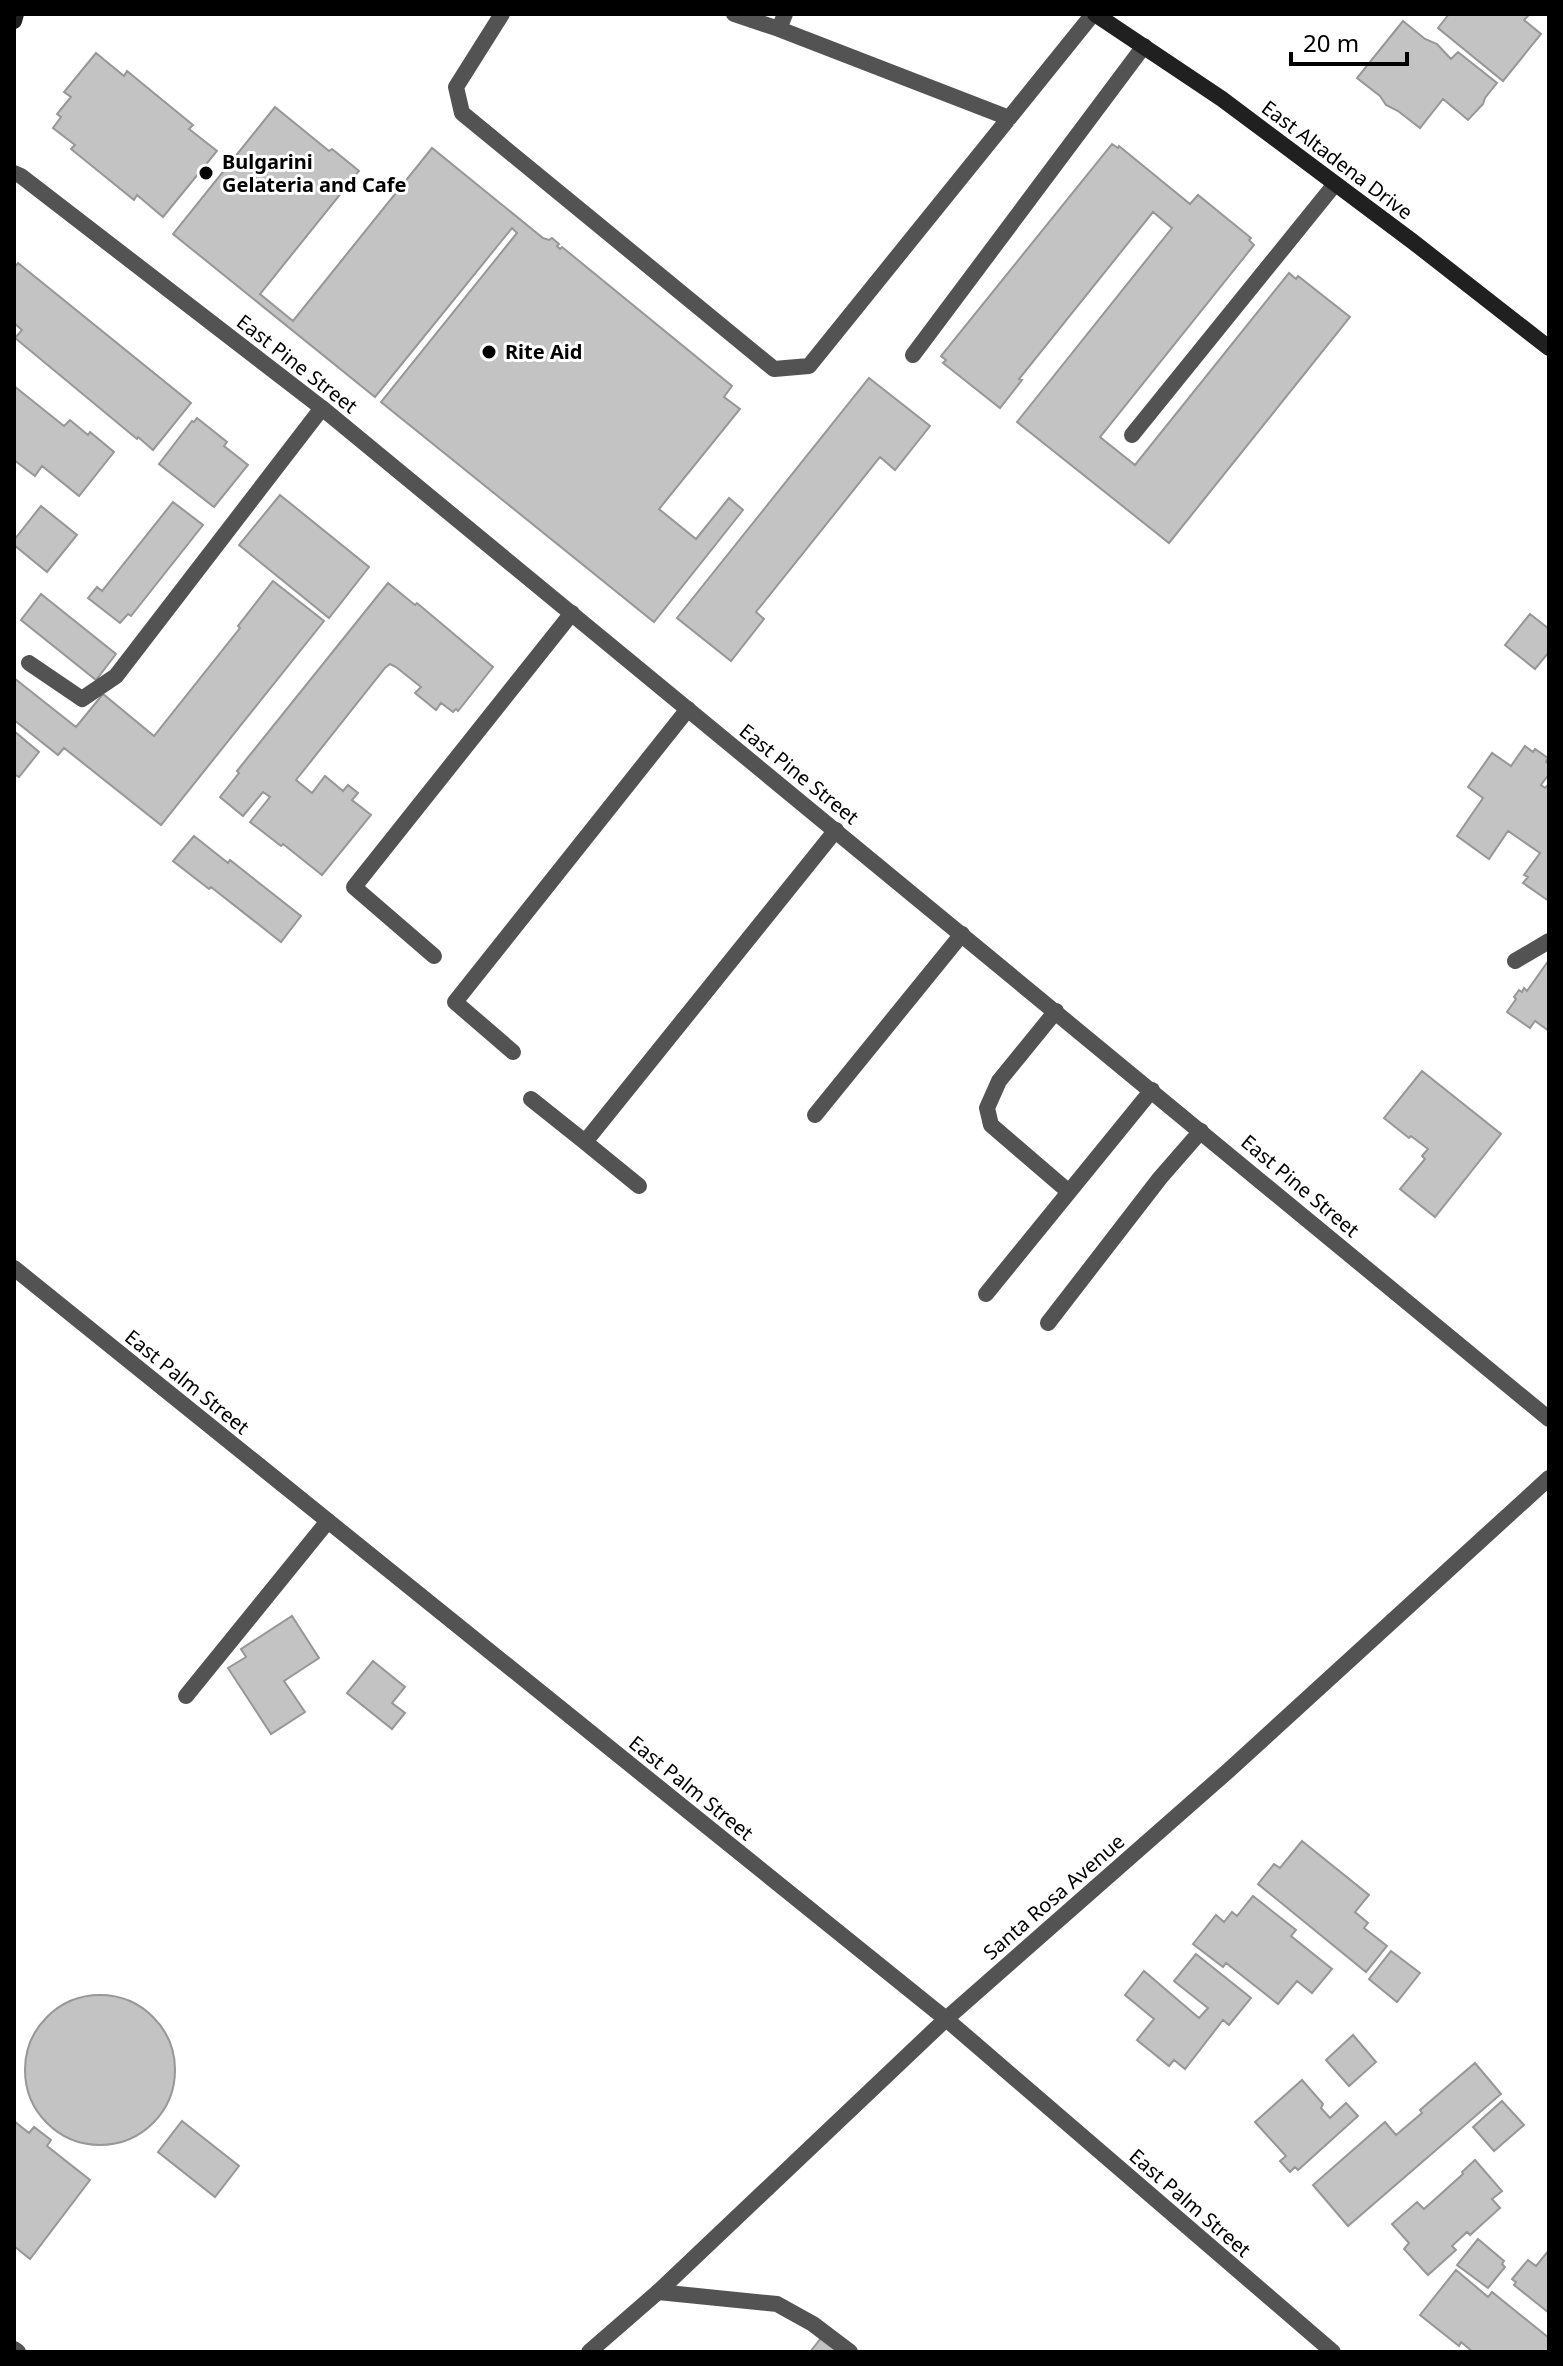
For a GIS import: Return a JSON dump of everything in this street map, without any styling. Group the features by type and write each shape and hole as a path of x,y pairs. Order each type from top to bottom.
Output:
{"main road":[{"path":"14,21 16,14"},
{"name":"East Altadena Drive","path":"1094,14 1222,99 1549,348"}],"street":[{"path":"502,14 456,87 462,113 774,369 809,366 1094,14"},
{"path":"734,14 782,21 1009,118"},
{"path":"913,355 1144,46"},
{"name":"East Pine Street","path":"14,173 322,408 1549,1419"},
{"path":"1132,435 1335,184"},
{"path":"29,663 82,699 116,676 322,408"},
{"path":"434,956 354,887 572,613"},
{"path":"513,1052 455,1002 688,709"},
{"path":"585,1142 836,830"},
{"path":"815,1115 962,934"},
{"path":"1515,961 1549,941"},
{"path":"1056,1011 999,1081 987,1108 991,1125 1069,1192"},
{"path":"986,1294 1152,1090"},
{"path":"531,1099 639,1186"},
{"path":"1048,1323 1160,1178 1201,1131"},
{"name":"East Palm Street","path":"14,1268 946,2019 1333,2352"},
{"name":"Santa Rosa Avenue","path":"589,2352 658,2292 946,2019 1228,1771 1549,1478"},
{"path":"186,1696 328,1521"},
{"path":"658,2292 777,2304 813,2324 850,2352"}],"building":[{"path":"1449,14 1526,14 1528,16 1524,20 1541,34 1503,81 1438,28"},
{"path":"1403,21 1425,39 1437,44 1451,59 1458,52 1497,83 1468,120 1443,99 1420,128 1386,105 1380,96 1357,78"},
{"path":"96,53 124,76 127,71 193,125 189,129 217,151 163,217 137,195 134,200 71,149 75,145 53,128 61,117 57,114 71,97 64,92"},
{"path":"275,107 359,171 260,294 293,321 432,148 543,238 552,238 560,249 562,247 732,386 724,397 740,409 659,509 696,539 729,498 743,510 654,622 381,402 517,233 512,228 375,397 173,234"},
{"path":"1112,144 1119,146 1190,204 1198,195 1251,238 1249,240 1254,245 1100,437 1135,465 1289,273 1296,279 1298,276 1350,317 1169,543 1017,422 1172,228 1153,212 1019,379 1022,380 1000,408 943,363 946,360 941,356"},
{"path":"18,263 191,403 153,450 15,338 22,330 14,323 14,268"},
{"path":"869,378 930,426 895,470 880,457 756,612 764,619 731,661 677,618"},
{"path":"14,386 64,426 70,420 114,452 79,496 42,466 35,476 14,460"},
{"path":"197,418 227,442 224,446 248,465 214,507 159,464"},
{"path":"280,495 369,567 329,618 239,545"},
{"path":"173,502 203,525 131,616 128,614 120,623 88,598 97,587 102,591"},
{"path":"41,506 77,535 47,572 14,545 14,540"},
{"path":"273,581 324,621 161,825 64,748 58,755 14,720 14,678 76,727 103,694 154,736 240,628 238,626"},
{"path":"388,583 415,605 417,603 493,667 458,711 453,712 441,703 436,710 415,693 421,687 396,667 390,664 385,668 296,780 312,793 325,776 343,791 348,785 358,793 352,800 371,815 322,875 250,822 270,797 263,792 243,816 220,797 239,773 237,771"},
{"path":"41,594 116,654 96,680 21,620"},
{"path":"1530,614 1549,629 1549,652 1535,669 1505,645"},
{"path":"14,731 39,752 19,777 14,774"},
{"path":"1525,746 1548,758 1546,762 1549,764 1549,774 1541,785 1545,788 1549,784 1549,901 1523,883 1528,877 1524,875 1540,853 1508,831 1489,859 1457,836 1483,798 1468,787 1492,753 1511,766"},
{"path":"194,836 301,916 281,942 173,861"},
{"path":"1549,960 1549,1031 1535,1021 1530,1028 1507,1012 1519,990 1522,992 1524,988 1527,991"},
{"path":"1422,1071 1501,1134 1435,1217 1400,1189 1425,1159 1422,1156 1428,1149 1384,1118"},
{"path":"292,1616 319,1658 284,1681 305,1712 271,1734 228,1668 246,1657 241,1649"},
{"path":"373,1661 405,1687 392,1703 405,1713 392,1729 347,1693"},
{"path":"1302,1841 1369,1895 1355,1912 1368,1923 1364,1928 1387,1946 1366,1972 1258,1884 1274,1864 1280,1868"},
{"path":"1253,1896 1296,1930 1291,1936 1332,1969 1312,1993 1297,1981 1278,2004 1226,1963 1223,1967 1193,1944 1216,1915 1224,1922 1232,1912 1237,1916"},
{"path":"1391,1951 1420,1973 1397,2002 1369,1979"},
{"path":"1196,1954 1251,1998 1229,2025 1223,2020 1185,2069 1174,2060 1169,2066 1137,2040 1154,2019 1125,1995 1144,1971 1199,2018 1208,2008 1174,1981"},
{"path":"100,1995 129,2001 153,2017 169,2041 175,2070 169,2099 153,2123 129,2139 100,2145 71,2139 47,2123 31,2099 25,2070 31,2041 47,2017 71,2001"},
{"path":"1353,2035 1376,2062 1349,2086 1326,2060"},
{"path":"1475,2063 1501,2094 1348,2226 1313,2185 1385,2122 1396,2135"},
{"path":"1302,2080 1323,2104 1321,2108 1330,2118 1346,2103 1358,2116 1298,2170 1295,2167 1290,2172 1280,2161 1286,2156 1255,2122"},
{"path":"1502,2101 1524,2125 1494,2151 1473,2127"},
{"path":"14,2121 29,2133 34,2127 51,2140 47,2146 90,2180 30,2259 14,2246"},
{"path":"182,2121 239,2166 215,2197 158,2152"},
{"path":"1475,2160 1502,2191 1492,2199 1500,2208 1470,2235 1467,2232 1452,2246 1456,2250 1428,2275 1404,2249 1409,2243 1392,2224 1417,2202 1424,2209"},
{"path":"1478,2239 1504,2261 1502,2264 1505,2267 1488,2288 1457,2265"},
{"path":"1549,2250 1549,2313 1514,2285 1516,2282 1512,2279 1528,2260 1536,2266"},
{"path":"1456,2270 1488,2297 1492,2292 1549,2338 1549,2352 1473,2352 1461,2342 1459,2346 1420,2315"},
{"path":"822,2337 840,2352 810,2352"}],"place":[{"name":"Bulgarini Gelateria and Cafe","path":"206,173"},
{"name":"Rite Aid","path":"489,352"}]}
